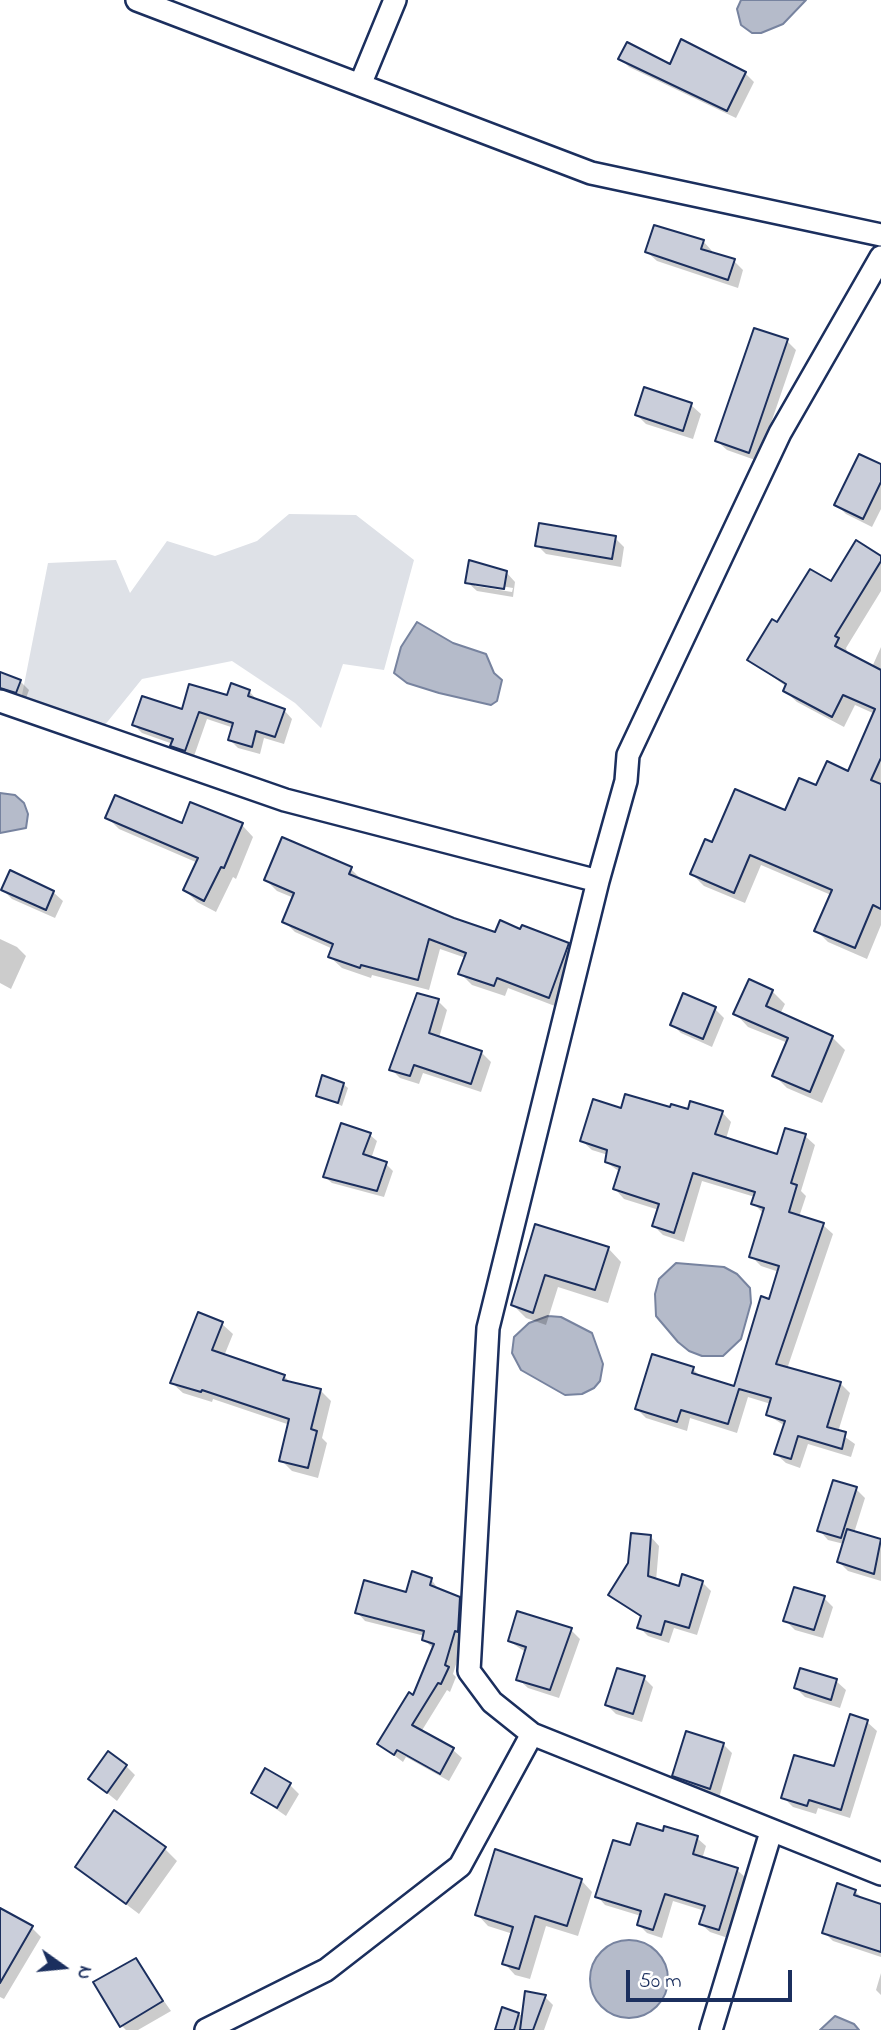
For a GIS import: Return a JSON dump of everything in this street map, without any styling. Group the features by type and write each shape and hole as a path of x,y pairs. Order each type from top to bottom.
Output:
{"street":[{"path":"137,0 591,173 881,235"},
{"path":"360,85 396,0"},
{"path":"881,257 780,433 628,755 626,781 598,881 488,1328 469,1671 492,1702 532,1734 881,1874"},
{"path":"0,701 285,800 598,881"},
{"path":"206,2030 326,1970 460,1866 532,1734"},
{"path":"711,2030 772,1832"}],"shaded area":[{"path":"289,514 356,515 414,560 384,670 343,664 321,728 295,703 232,661 142,679 100,731 21,700 48,563 116,560 130,593 167,541 215,556 257,541"}],"water":[{"path":"741,0 806,0 783,24 761,33 752,33 741,25 737,9"},
{"path":"417,622 453,643 486,654 494,673 502,680 497,701 491,705 439,693 407,683 394,673 401,647"},
{"path":"0,793 15,795 24,803 28,814 26,828 0,833"},
{"path":"676,1263 724,1267 737,1274 750,1288 751,1303 741,1339 723,1356 702,1356 689,1351 656,1316 655,1294 659,1279"},
{"path":"548,1316 561,1317 592,1333 603,1364 600,1381 594,1388 582,1394 565,1395 521,1370 512,1353 514,1337 529,1323"},
{"path":"629,1940 644,1943 657,1951 665,1964 668,1979 665,1994 657,2007 644,2015 629,2018 614,2015 601,2007 593,1994 590,1979 593,1964 601,1951 614,1943"},
{"path":"835,2016 854,2024 859,2030 820,2030"}],"building":[{"path":"681,39 746,72 727,111 618,59 627,42 670,64"},
{"path":"654,225 704,240 701,249 735,259 728,280 645,252"},
{"path":"754,328 788,339 749,453 715,441"},
{"path":"644,387 692,403 683,431 635,415"},
{"path":"859,454 881,464 881,482 863,519 834,505"},
{"path":"539,523 616,536 612,559 535,546"},
{"path":"856,540 881,556 881,561 835,636 839,638 835,646 881,670 881,758 871,780 881,784 881,909 873,905 855,948 814,931 832,890 750,855 734,893 690,874 705,839 712,842 735,789 785,810 799,778 816,785 827,761 848,771 875,709 843,695 832,717 783,691 786,684 747,660 772,619 777,622 810,569 831,581"},
{"path":"469,560 507,571 504,589 465,583"},
{"path":"0,672 21,680 16,693 0,688"},
{"path":"231,683 250,690 248,696 285,709 275,737 256,731 252,747 228,740 233,723 199,712 185,751 170,746 173,739 132,725 142,696 182,709 189,684 227,695"},
{"path":"115,795 182,823 190,802 243,823 224,868 221,867 204,901 183,890 198,858 105,818"},
{"path":"282,837 352,867 349,874 454,918 495,932 500,920 520,929 522,925 569,943 549,998 497,978 494,986 458,974 466,953 429,939 418,980 361,965 360,968 328,957 333,944 282,922 294,893 264,880"},
{"path":"10,870 54,891 46,910 1,890"},
{"path":"749,979 773,990 766,1006 833,1036 810,1092 772,1076 788,1038 733,1014"},
{"path":"417,993 439,999 429,1033 482,1051 471,1084 414,1065 410,1076 389,1070"},
{"path":"683,993 716,1007 703,1039 670,1025"},
{"path":"322,1075 344,1083 338,1103 316,1096"},
{"path":"625,1094 670,1107 671,1104 688,1109 690,1101 723,1111 715,1134 777,1154 785,1128 806,1134 791,1183 797,1185 789,1212 824,1223 776,1364 841,1382 827,1427 846,1432 842,1449 798,1436 791,1459 774,1454 785,1421 766,1415 771,1398 739,1389 728,1424 681,1410 677,1422 635,1409 652,1354 694,1367 692,1373 734,1386 761,1296 769,1299 779,1266 749,1257 764,1208 751,1204 755,1192 693,1173 674,1233 652,1226 659,1204 613,1189 620,1167 605,1162 607,1150 580,1141 593,1099 621,1108"},
{"path":"341,1123 371,1133 363,1154 387,1162 377,1191 323,1177"},
{"path":"535,1224 609,1247 595,1290 545,1275 533,1313 511,1305"},
{"path":"198,1312 223,1322 212,1350 285,1375 283,1380 321,1389 311,1429 317,1431 308,1468 279,1461 289,1419 202,1390 201,1392 170,1383"},
{"path":"833,1480 857,1487 841,1538 817,1531"},
{"path":"847,1529 881,1539 874,1574 837,1562"},
{"path":"631,1533 651,1535 648,1576 679,1586 682,1574 703,1581 689,1628 665,1621 661,1635 637,1628 641,1616 608,1595 628,1563"},
{"path":"412,1571 432,1578 430,1585 460,1597 458,1632 455,1631 445,1665 449,1667 441,1684 438,1683 412,1725 454,1748 440,1774 397,1750 394,1755 377,1744 409,1692 413,1695 434,1644 422,1640 424,1631 355,1613 364,1580 406,1592"},
{"path":"794,1587 825,1596 814,1630 783,1621"},
{"path":"517,1611 572,1628 550,1690 516,1680 526,1647 508,1641"},
{"path":"617,1668 645,1676 633,1714 605,1705"},
{"path":"800,1668 837,1679 831,1700 794,1688"},
{"path":"850,1714 868,1720 841,1810 809,1800 807,1806 781,1798 794,1755 834,1766"},
{"path":"686,1731 724,1743 710,1789 672,1776"},
{"path":"108,1751 127,1765 107,1793 88,1779"},
{"path":"265,1768 291,1783 277,1808 251,1793"},
{"path":"114,1810 166,1847 126,1904 75,1867"},
{"path":"637,1823 663,1831 664,1826 698,1836 693,1854 738,1868 719,1930 699,1924 705,1906 665,1894 653,1930 637,1925 641,1911 595,1897 613,1840 630,1845"},
{"path":"495,1849 582,1879 567,1926 535,1916 519,1969 502,1964 513,1927 475,1915"},
{"path":"837,1883 856,1890 854,1895 881,1904 881,1952 822,1933"},
{"path":"0,1908 33,1926 0,1983"},
{"path":"136,1958 163,2001 120,2027 93,1982"},
{"path":"525,1991 546,1995 533,2030 520,2030"},
{"path":"502,2007 519,2013 514,2030 495,2030"}]}
